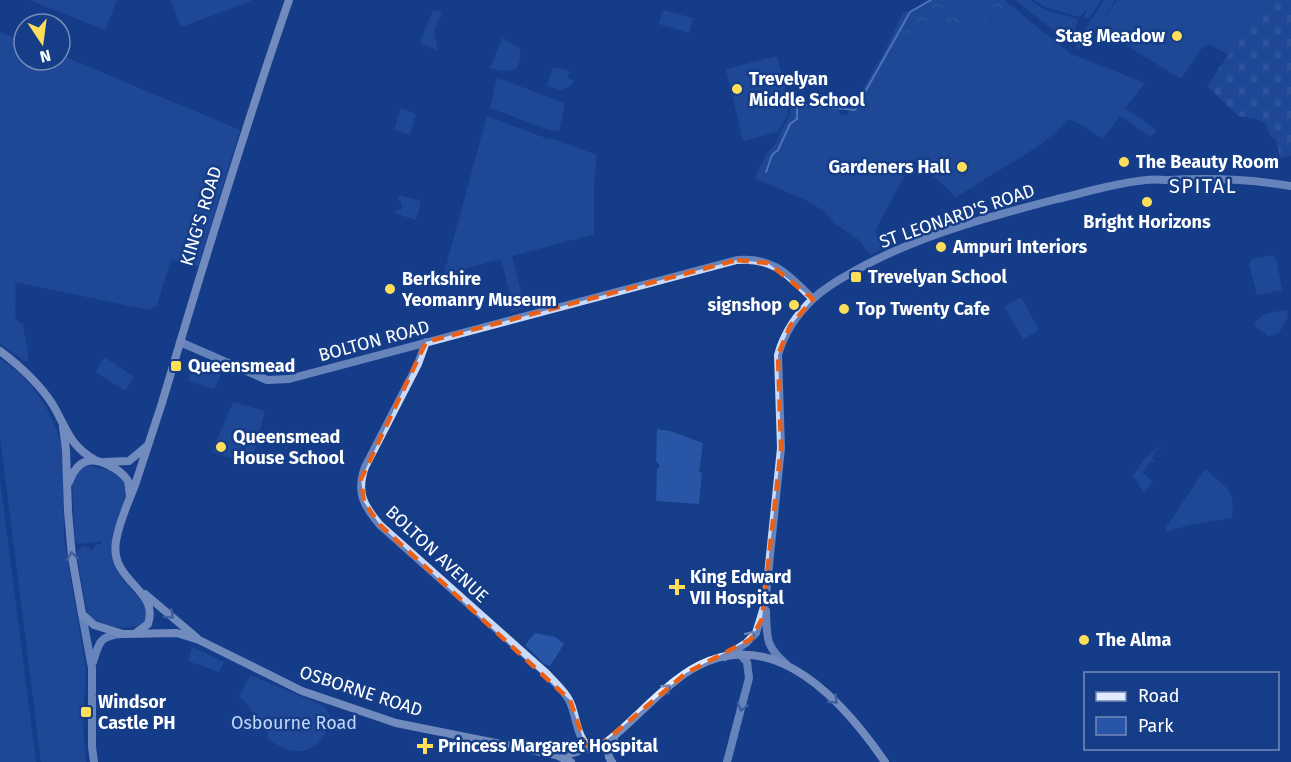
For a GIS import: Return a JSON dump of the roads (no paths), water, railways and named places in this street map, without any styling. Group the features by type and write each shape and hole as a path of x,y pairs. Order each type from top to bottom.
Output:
{"main road":[{"name":"KING'S ROAD","path":"140,590 120,570 115,549 116,539 149,444 228,183 289,0"},
{"path":"0,351 39,386 81,452 120,471 128,480 130,497"},
{"path":"63,427 72,557 82,614"},
{"path":"67,488 76,466 81,463 129,461 149,444"},
{"path":"132,634 144,629 150,618 151,611 140,590"},
{"name":"OSBORNE ROAD","path":"140,590 199,640"},
{"name":"OSBORNE ROAD","path":"82,614 94,625 123,634 177,633 199,640 302,691 396,723 556,755 573,762"},
{"name":"OSBORNE ROAD","path":"556,755 577,753 601,746 686,673 724,657 756,654 787,665 822,689 847,712 885,762"},
{"path":"612,762 609,747 623,728"},
{"path":"573,762 577,753"}],"street":[{"name":"ST LEONARD'S ROAD","path":"787,665 770,648 765,604 781,448 778,355 790,326 813,299 854,271 908,245 1006,212 1109,185 1149,179 1201,178 1263,181 1291,186"},
{"name":"BOLTON ROAD","path":"180,342 267,380 276,381 737,260 752,259 781,268 813,299"},
{"name":"BOLTON AVENUE","path":"426,342 418,364 365,467 361,479 364,502 380,525 546,673 570,700 579,732 591,749"},
{"name":"ST LEONARD'S ROAD","path":"724,657 756,633 765,604"},
{"path":"82,614 92,665 94,762"},
{"path":"92,665 102,640 109,635 123,634"},
{"path":"727,762 749,678 747,662 740,654"},
{"name":"BOLTON AVENUE","path":"577,753 579,732"}],"waterway":[{"path":"766,172 772,155 778,150 790,124 797,119 797,104 855,110 910,12 931,0"}],"place":[{"name":"Stag Meadow","path":"1177,36"},
{"name":"Trevelyan Middle School","path":"737,89"},
{"name":"The Beauty Room","path":"1124,162"},
{"name":"Gardeners Hall","path":"962,167"},
{"name":"Bright Horizons","path":"1147,202"},
{"name":"Ampuri Interiors","path":"941,247"},
{"name":"Trevelyan School","path":"856,277"},
{"name":"Berkshire Yeomanry Museum","path":"390,289"},
{"name":"signshop","path":"794,305"},
{"name":"Top Twenty Cafe","path":"844,309"},
{"name":"Queensmead","path":"176,366"},
{"name":"Queensmead House School","path":"221,447"},
{"name":"King Edward VII Hospital","path":"677,587"},
{"name":"The Alma","path":"1084,640"},
{"name":"Windsor Castle PH","path":"86,712"},
{"name":"Princess Margaret Hospital","path":"425,746"}],"district":[{"name":"SPITAL","path":"1203,186"}],"park label":[{"name":"Osbourne Road","path":"294,723"}]}
